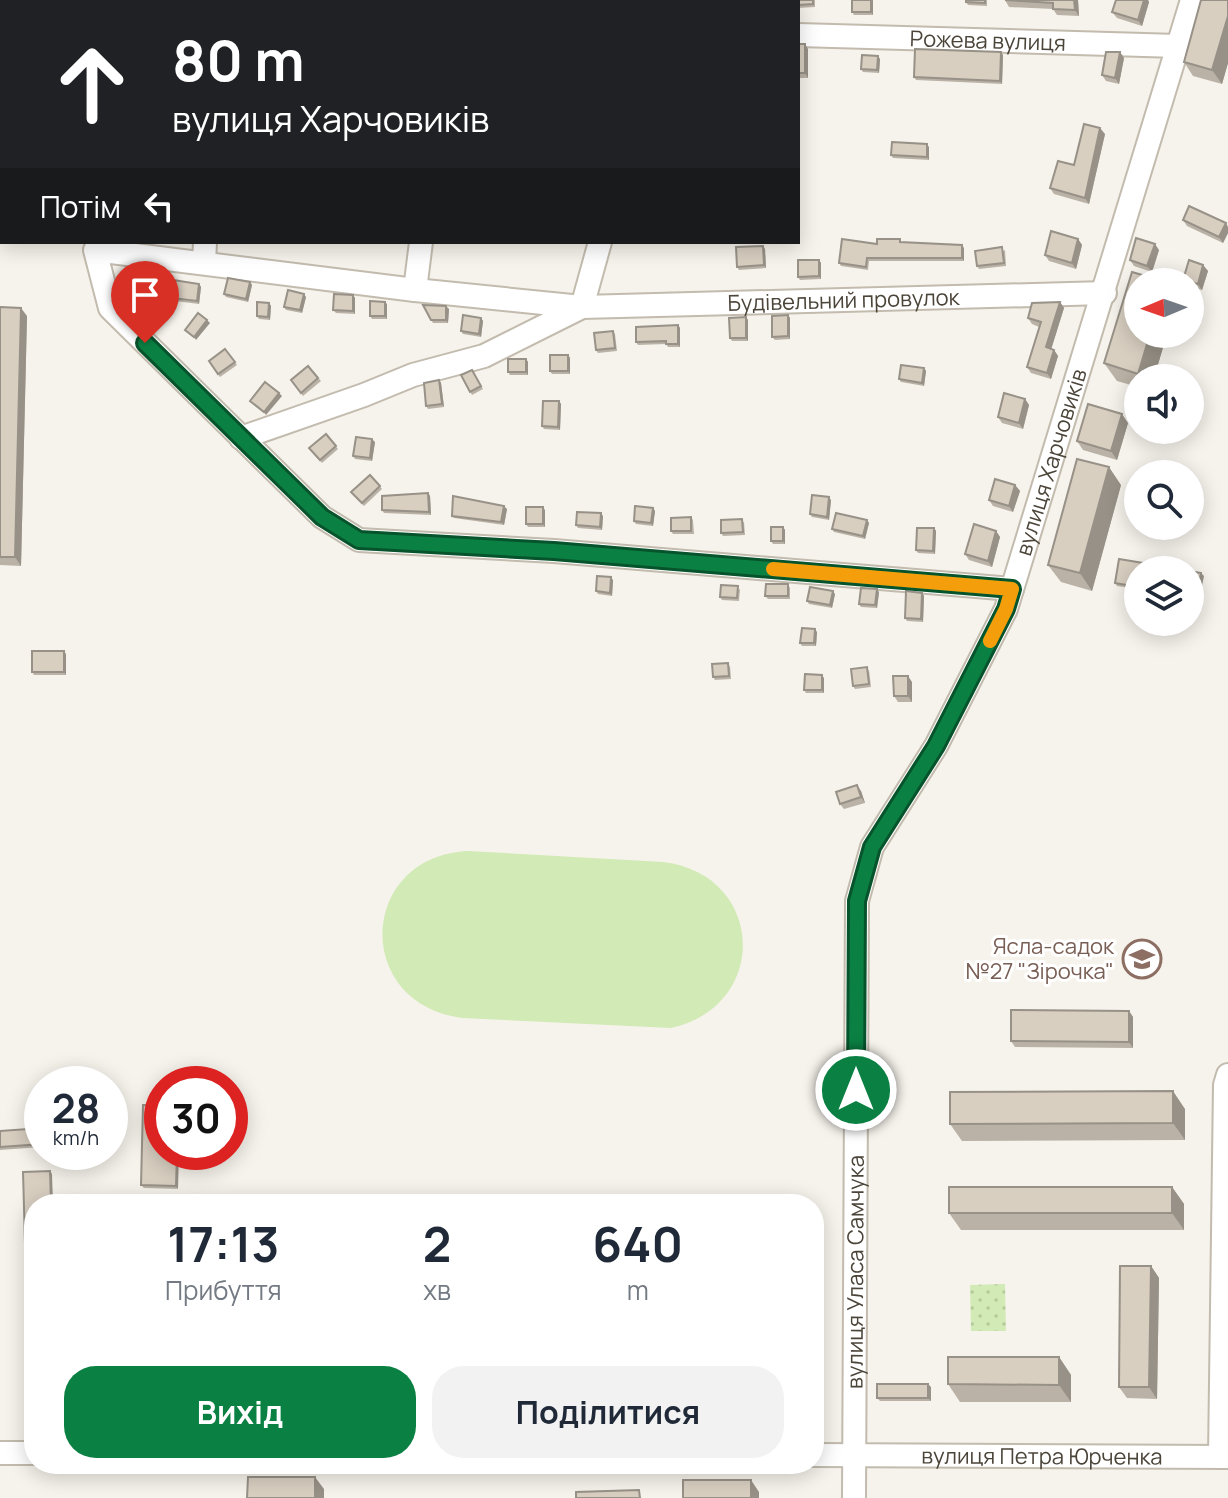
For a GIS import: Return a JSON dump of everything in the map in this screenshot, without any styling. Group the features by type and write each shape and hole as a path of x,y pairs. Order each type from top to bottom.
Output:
{"street":[{"name":"вулиця Харчовиків","path":"857,901 872,847 936,746 1006,609 1192,0"},
{"name":"Рожева вулиця","path":"800,35 1178,46"},
{"path":"415,290 421,244"},
{"path":"582,307 599,244"},
{"name":"Будівельний провулок","path":"582,307 484,356 413,375 241,438 110,308 95,250 205,253 415,290 582,307 1105,293"},
{"path":"241,438 322,517 359,540 554,551 1012,589"},
{"name":"вулиця Уласа Самчука","path":"854,1498 857,901"},
{"path":"1224,1457 1225,1085 1228,1075"},
{"path":"0,1453 24,1453"},
{"name":"вулиця Петра Юрченка","path":"824,1455 1224,1457"}],"green space":[{"path":"468,851 663,862 697,872 721,890 737,914 743,941 739,969 726,994 704,1015 671,1028 462,1018 426,1007 401,987 387,960 382,931 389,902 405,877 432,859"},
{"path":"1005,1284 1006,1331 971,1331 970,1285"}],"building":[{"path":"800,0 813,0 813,4 800,5"},
{"path":"852,0 871,0 871,12 852,12"},
{"path":"985,0 985,3 966,2"},
{"path":"1005,0 1074,0 1075,10 1053,9 1053,3"},
{"path":"1116,0 1144,0 1138,20 1112,12"},
{"path":"1201,0 1228,0 1228,16 1212,70 1184,62"},
{"path":"800,44 805,44 805,73 800,73"},
{"path":"915,49 1001,52 1000,81 914,77"},
{"path":"1106,52 1120,52 1115,78 1102,75"},
{"path":"862,55 878,56 877,70 861,69"},
{"path":"1084,124 1100,128 1085,198 1050,188 1058,161 1074,165"},
{"path":"892,142 927,144 927,157 891,155"},
{"path":"1189,206 1226,223 1219,237 1183,220"},
{"path":"1051,231 1078,239 1072,263 1045,255"},
{"path":"1136,238 1155,244 1147,266 1130,260"},
{"path":"842,239 877,244 877,239 900,239 900,242 962,245 962,258 867,258 866,267 839,263"},
{"path":"763,246 764,265 737,267 736,247"},
{"path":"1002,247 1004,263 977,266 975,251"},
{"path":"798,260 819,260 819,276 798,277"},
{"path":"1189,260 1203,265 1202,268 1187,268"},
{"path":"228,278 250,282 246,299 224,294"},
{"path":"167,279 199,284 197,301 164,297"},
{"path":"288,290 304,294 300,310 284,307"},
{"path":"334,294 353,295 353,311 333,310"},
{"path":"1124,298 1124,348 1146,348 1141,364 1124,364 1124,369 1104,363"},
{"path":"370,301 385,302 385,316 370,316"},
{"path":"257,302 269,303 268,317 257,316"},
{"path":"1060,302 1046,347 1054,350 1047,373 1027,367 1041,322 1028,318 1032,303"},
{"path":"423,305 446,306 446,320 431,320"},
{"path":"0,307 21,308 15,557 0,557"},
{"path":"198,313 207,320 194,337 185,330"},
{"path":"463,315 481,318 479,334 461,331"},
{"path":"788,315 788,336 772,337 772,316"},
{"path":"746,317 746,338 730,338 729,318"},
{"path":"678,325 678,344 666,344 666,341 636,342 636,327"},
{"path":"613,331 615,348 596,350 594,333"},
{"path":"225,349 235,362 218,374 209,361"},
{"path":"550,355 568,355 568,371 550,371"},
{"path":"508,359 526,359 526,372 508,372"},
{"path":"901,365 924,368 922,383 899,379"},
{"path":"308,366 318,378 301,393 291,380"},
{"path":"472,370 481,386 470,392 461,375"},
{"path":"439,380 442,404 426,406 424,383"},
{"path":"265,382 279,393 264,412 250,401"},
{"path":"1004,393 1025,399 1019,423 998,417"},
{"path":"543,401 559,401 558,427 542,426"},
{"path":"1088,404 1122,414 1111,451 1077,441"},
{"path":"326,434 336,446 320,460 309,448"},
{"path":"356,437 372,439 370,458 353,456"},
{"path":"1077,459 1109,467 1080,573 1048,565"},
{"path":"370,475 380,486 362,503 351,492"},
{"path":"995,479 1015,485 1009,506 989,500"},
{"path":"428,493 429,512 382,510 382,496"},
{"path":"812,495 829,497 827,517 810,514"},
{"path":"453,496 504,506 501,522 452,516"},
{"path":"635,506 653,508 651,523 634,521"},
{"path":"526,507 543,507 543,524 526,524"},
{"path":"577,512 601,513 600,527 576,525"},
{"path":"836,513 867,520 863,536 832,529"},
{"path":"691,517 691,531 671,531 671,518"},
{"path":"742,519 743,532 721,533 721,520"},
{"path":"974,524 996,531 988,561 965,554"},
{"path":"771,527 783,527 783,541 771,541"},
{"path":"917,528 934,528 933,551 916,550"},
{"path":"1119,559 1124,560 1124,585 1115,583"},
{"path":"597,576 611,577 610,593 596,591"},
{"path":"766,584 788,584 788,596 765,596"},
{"path":"721,585 738,586 737,598 720,597"},
{"path":"810,587 833,591 830,605 807,601"},
{"path":"861,588 877,589 875,605 859,604"},
{"path":"906,591 922,593 921,619 905,618"},
{"path":"802,628 815,629 814,643 800,643"},
{"path":"32,651 64,651 64,672 32,672"},
{"path":"728,663 729,676 713,677 712,664"},
{"path":"867,667 869,684 853,686 851,669"},
{"path":"805,674 822,675 822,690 804,690"},
{"path":"893,676 908,676 908,696 894,696"},
{"path":"857,785 861,797 840,804 836,792"},
{"path":"1011,1010 1129,1011 1129,1042 1011,1041"},
{"path":"1173,1091 1173,1123 950,1124 950,1092"},
{"path":"143,1105 144,1170 176,1170 176,1186 141,1185"},
{"path":"24,1129 24,1145 0,1147 0,1131"},
{"path":"50,1171 51,1194 24,1194 24,1208 23,1172"},
{"path":"949,1187 1172,1187 1172,1213 949,1213"},
{"path":"1120,1266 1151,1266 1149,1387 1119,1387"},
{"path":"948,1357 1059,1357 1059,1385 948,1384"},
{"path":"877,1384 928,1384 928,1398 877,1398"},
{"path":"248,1477 315,1477 315,1498 247,1498"},
{"path":"683,1480 751,1480 751,1498 683,1498"},
{"path":"639,1490 640,1498 576,1498 576,1492"}],"slow traffic":[{"path":"773,569 1012,589 990,641"}],"place":[{"name":"Ясла-садок №27 \"Зірочка\"","path":"1142,959"}],"route":[{"path":"145,343 322,517 359,540 554,551 1012,589 1006,609 936,746 872,847 857,901 856,1090"}]}
